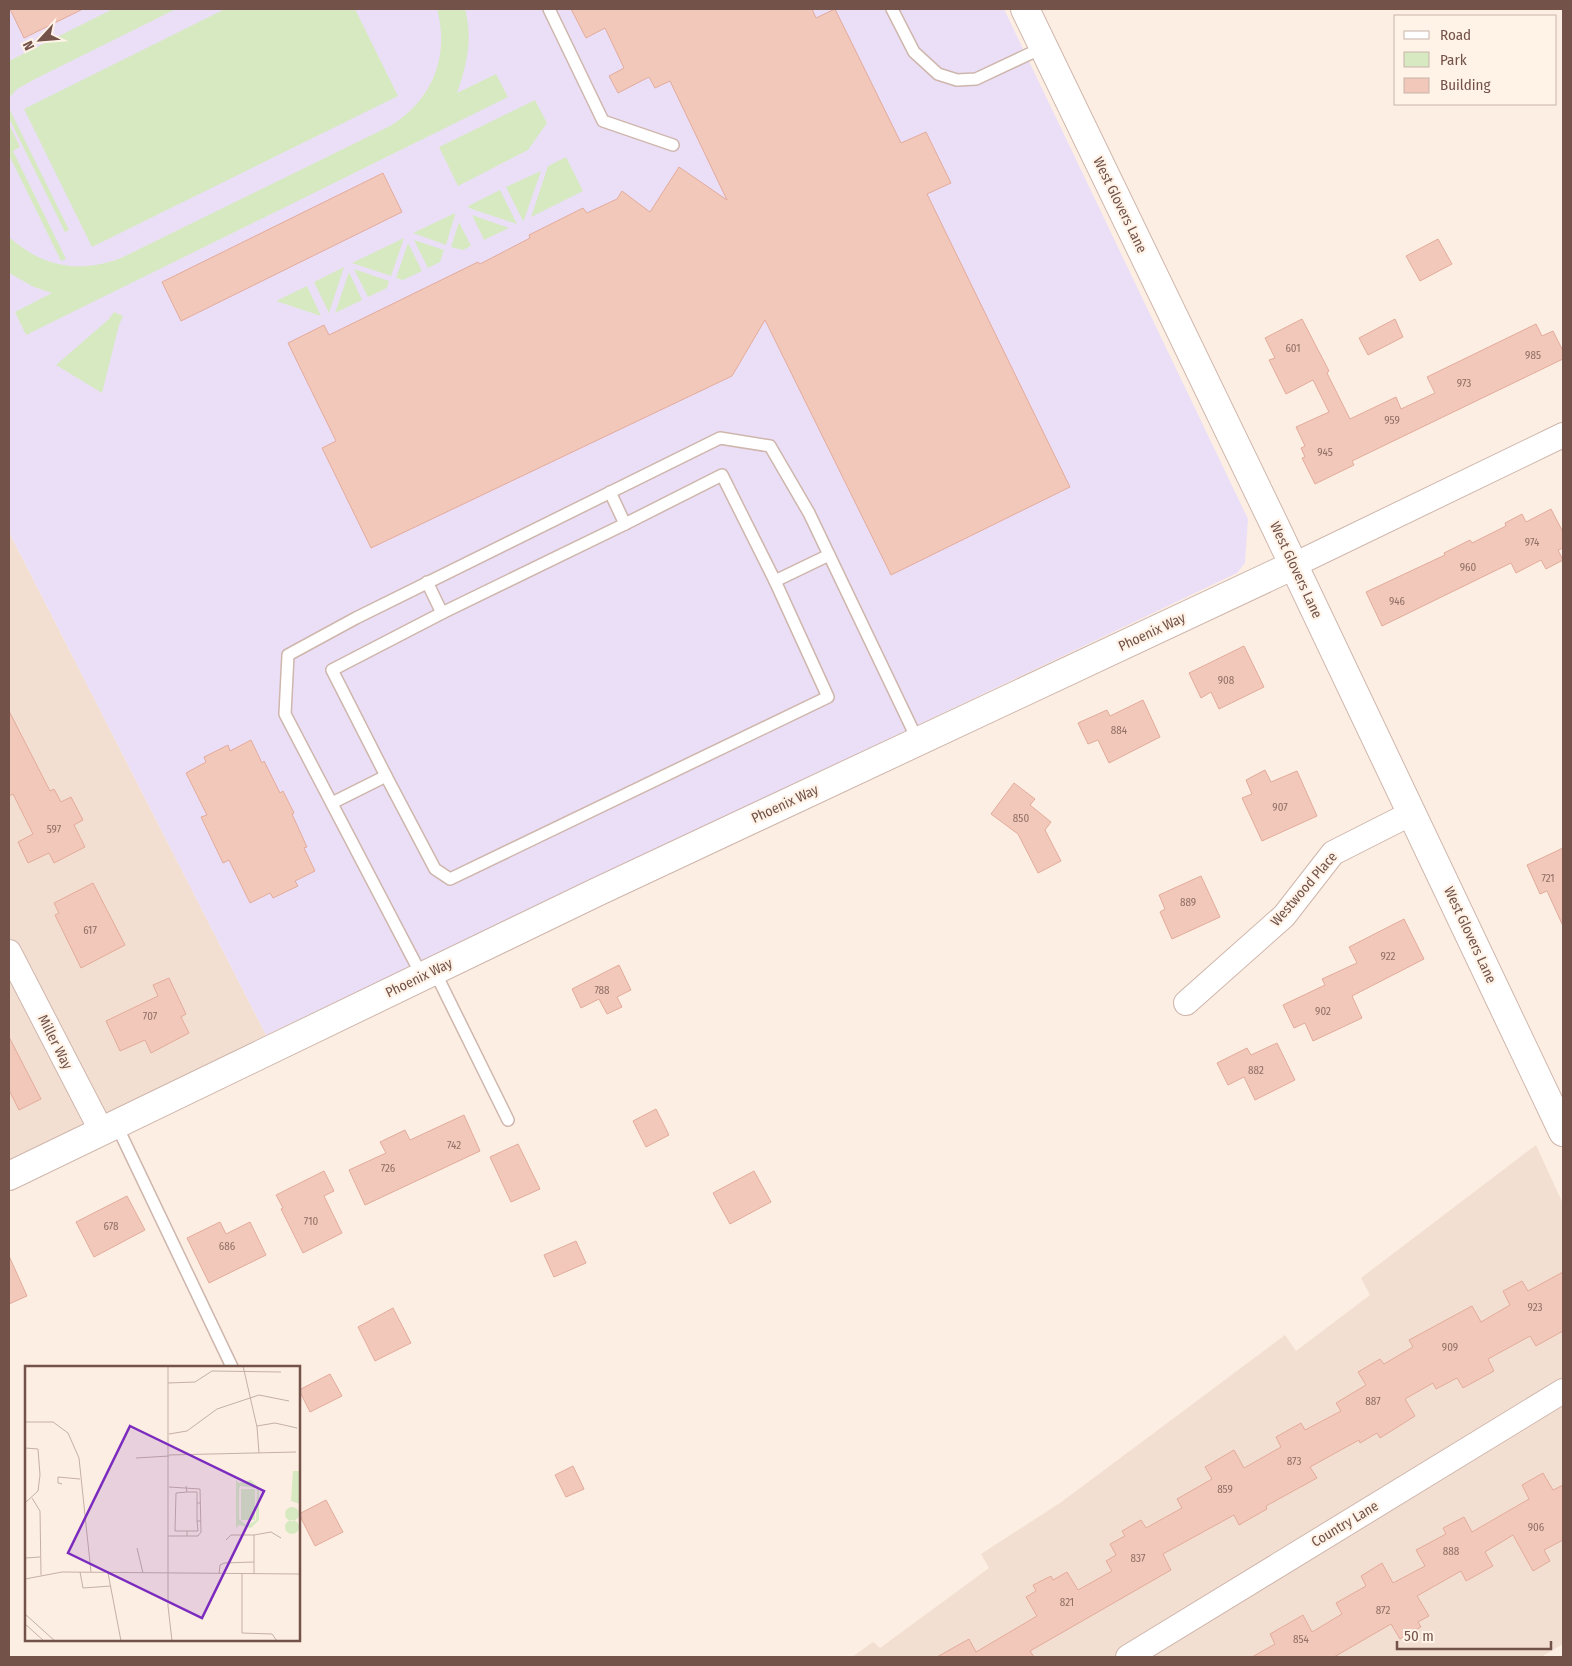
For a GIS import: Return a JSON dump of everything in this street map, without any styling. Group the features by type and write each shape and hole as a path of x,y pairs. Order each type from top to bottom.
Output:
{"street":[{"name":"West Glovers Lane","path":"1025,9 1294,565 1563,1132"},
{"name":"Phoenix Way","path":"9,1176 597,892 1294,565 1563,435"},
{"name":"Westwood Place","path":"1186,1003 1284,916 1333,853 1412,813"},
{"name":"Miller Way","path":"9,952 109,1128"},
{"name":"Country Lane","path":"1128,1657 1563,1391"}],"lane":[{"path":"549,9 603,121 673,145"},
{"path":"892,9 914,52 938,74 957,80 976,79 1044,47"},
{"path":"508,1120 332,803 285,714 288,655 427,582 720,438 770,446 809,513 918,741"},
{"path":"722,475 775,581 828,697 450,879 435,869 332,670 722,475"},
{"path":"610,492 625,524"},
{"path":"775,581 829,555"},
{"path":"427,582 442,614"},
{"path":"332,803 386,776"},
{"path":"109,1128 231,1366"}],"shaded area":[{"path":"9,9 1004,9 1248,519 1245,563 1237,573 266,1035 9,532"},
{"path":"9,532 266,1035 9,1162"},
{"path":"1536,1145 1563,1204 1563,1644 1541,1657 852,1657 873,1642 880,1648 989,1568 981,1554 1060,1503 1285,1335 1296,1351 1370,1295 1361,1278"}],"green space":[{"path":"113,9 176,9 37,78 17,89 9,98 9,61"},
{"path":"225,9 355,9 398,96 92,247 24,109"},
{"path":"437,9 465,9 469,41 464,72 457,93 496,74 508,97 26,335 15,312 52,293 34,287 9,273 9,237 35,255 62,265 90,266 105,263 121,258 390,126 417,104 434,76 441,44"},
{"path":"535,100 547,123 528,150 458,186 439,147"},
{"path":"10,110 69,230 65,232 9,118"},
{"path":"10,126 20,147 13,151 66,259 61,261 9,155"},
{"path":"566,157 583,191 531,217 548,166"},
{"path":"541,171 524,220 523,221 506,187"},
{"path":"500,190 517,224 469,208 468,206"},
{"path":"455,213 446,245 413,233"},
{"path":"472,215 509,228 484,240"},
{"path":"459,222 471,246 463,250 451,247"},
{"path":"404,238 391,276 352,263"},
{"path":"414,240 444,250 440,262 428,268"},
{"path":"408,243 422,271 403,280 396,278"},
{"path":"344,267 329,313 314,282"},
{"path":"354,269 389,281 387,288 368,297"},
{"path":"349,272 362,300 335,313"},
{"path":"307,286 321,316 276,301"},
{"path":"114,312 123,316 102,393 56,365 109,319"}],"building":[{"path":"10,9 83,9 24,38"},
{"path":"571,9 812,9 816,18 835,9 901,143 926,132 951,183 927,194 1070,487 891,575 765,320 732,376 371,548 322,448 336,441 288,343 324,325 329,335 478,262 480,264 530,238 529,235 583,208 587,213 617,199 622,191 650,212 679,167 727,200 670,81 655,88 649,77 618,93 609,76 624,68 605,28 586,38"},
{"path":"383,173 402,212 181,321 162,282"},
{"path":"1438,239 1452,264 1420,281 1406,256"},
{"path":"1302,319 1329,371 1327,373 1350,419 1396,397 1401,409 1435,393 1427,377 1536,324 1542,336 1553,331 1563,351 1563,359 1352,461 1354,465 1315,484 1302,458 1305,457 1301,448 1305,446 1296,427 1329,412 1313,380 1286,394 1269,360 1275,358 1265,338"},
{"path":"1395,319 1403,337 1368,355 1359,338"},
{"path":"1551,509 1563,532 1563,548 1558,550 1563,560 1546,569 1541,560 1516,573 1511,563 1382,626 1366,592 1445,555 1444,553 1470,540 1472,543 1506,526 1505,523 1522,514 1526,522"},
{"path":"1244,646 1264,687 1219,709 1211,692 1201,698 1189,673"},
{"path":"1143,700 1160,737 1109,763 1098,740 1088,744 1078,723 1107,710 1110,716"},
{"path":"9,711 50,791 54,789 61,802 71,797 83,820 74,825 85,847 54,863 49,853 28,863 18,842 33,834 13,794 9,796"},
{"path":"251,740 262,763 264,761 280,793 283,791 294,813 292,814 307,847 304,848 315,871 295,881 298,886 273,898 270,893 250,903 229,860 223,863 201,817 207,815 186,773 206,762 204,757 228,745 230,751"},
{"path":"1265,770 1271,782 1297,771 1317,816 1262,841 1242,798 1252,794 1246,780"},
{"path":"1014,783 1035,799 1030,805 1051,822 1045,830 1061,861 1038,873 1018,834 991,814"},
{"path":"1563,848 1563,926 1547,891 1540,894 1527,865"},
{"path":"1201,876 1220,917 1172,939 1160,912 1165,909 1159,895"},
{"path":"93,883 125,945 81,968 55,915 59,913 54,903"},
{"path":"1404,919 1424,959 1352,996 1362,1018 1313,1041 1305,1023 1294,1028 1283,1005 1325,985 1322,979 1357,963 1349,947"},
{"path":"619,965 631,990 617,997 622,1007 607,1014 599,999 581,1008 572,989"},
{"path":"169,978 186,1014 181,1017 189,1033 151,1053 145,1040 120,1051 106,1021 158,996 153,985"},
{"path":"9,1037 41,1099 19,1110 9,1090"},
{"path":"1277,1043 1295,1080 1255,1100 1244,1077 1228,1085 1217,1063 1247,1048 1251,1055"},
{"path":"656,1109 669,1135 646,1147 633,1121"},
{"path":"464,1115 480,1151 365,1205 349,1170 386,1153 380,1142 405,1130 410,1140"},
{"path":"518,1144 540,1189 511,1202 490,1157"},
{"path":"324,1171 334,1191 324,1196 342,1233 303,1253 276,1195"},
{"path":"754,1171 771,1202 730,1224 713,1193"},
{"path":"127,1196 145,1230 94,1257 76,1222"},
{"path":"220,1222 226,1234 250,1222 266,1255 209,1283 187,1238"},
{"path":"576,1241 586,1263 554,1277 544,1255"},
{"path":"9,1256 27,1296 9,1304"},
{"path":"1563,1272 1563,1331 1536,1346 1530,1336 1488,1359 1494,1371 1463,1388 1457,1378 1436,1389 1433,1383 1405,1399 1415,1416 1380,1438 1377,1433 1360,1443 1359,1440 1310,1467 1317,1478 1266,1506 1267,1509 1239,1525 1234,1515 1163,1554 1171,1570 1030,1651 1034,1657 937,1657 969,1639 976,1652 1037,1616 1026,1597 1036,1591 1033,1585 1051,1576 1053,1580 1067,1572 1078,1590 1112,1571 1106,1561 1116,1555 1110,1544 1125,1536 1122,1531 1141,1520 1146,1528 1182,1508 1177,1499 1212,1479 1205,1467 1234,1450 1244,1468 1281,1447 1276,1437 1301,1423 1305,1430 1341,1411 1336,1403 1366,1385 1358,1372 1380,1359 1384,1364 1413,1347 1409,1340 1472,1306 1481,1322 1510,1305 1503,1291 1522,1281 1528,1291"},
{"path":"393,1308 411,1343 375,1361 358,1327"},
{"path":"330,1374 342,1396 310,1412 300,1389"},
{"path":"573,1466 584,1489 566,1497 555,1475"},
{"path":"1543,1473 1553,1490 1563,1485 1563,1540 1544,1550 1550,1561 1533,1571 1513,1535 1485,1552 1493,1566 1466,1581 1461,1571 1417,1596 1429,1616 1418,1622 1421,1627 1400,1639 1391,1624 1334,1657 1252,1657 1275,1644 1270,1634 1303,1615 1312,1632 1342,1614 1336,1603 1366,1586 1361,1576 1382,1563 1393,1583 1425,1566 1416,1550 1446,1534 1443,1528 1464,1517 1472,1532 1529,1499 1522,1485"},
{"path":"326,1500 343,1532 315,1546 300,1513"}]}
